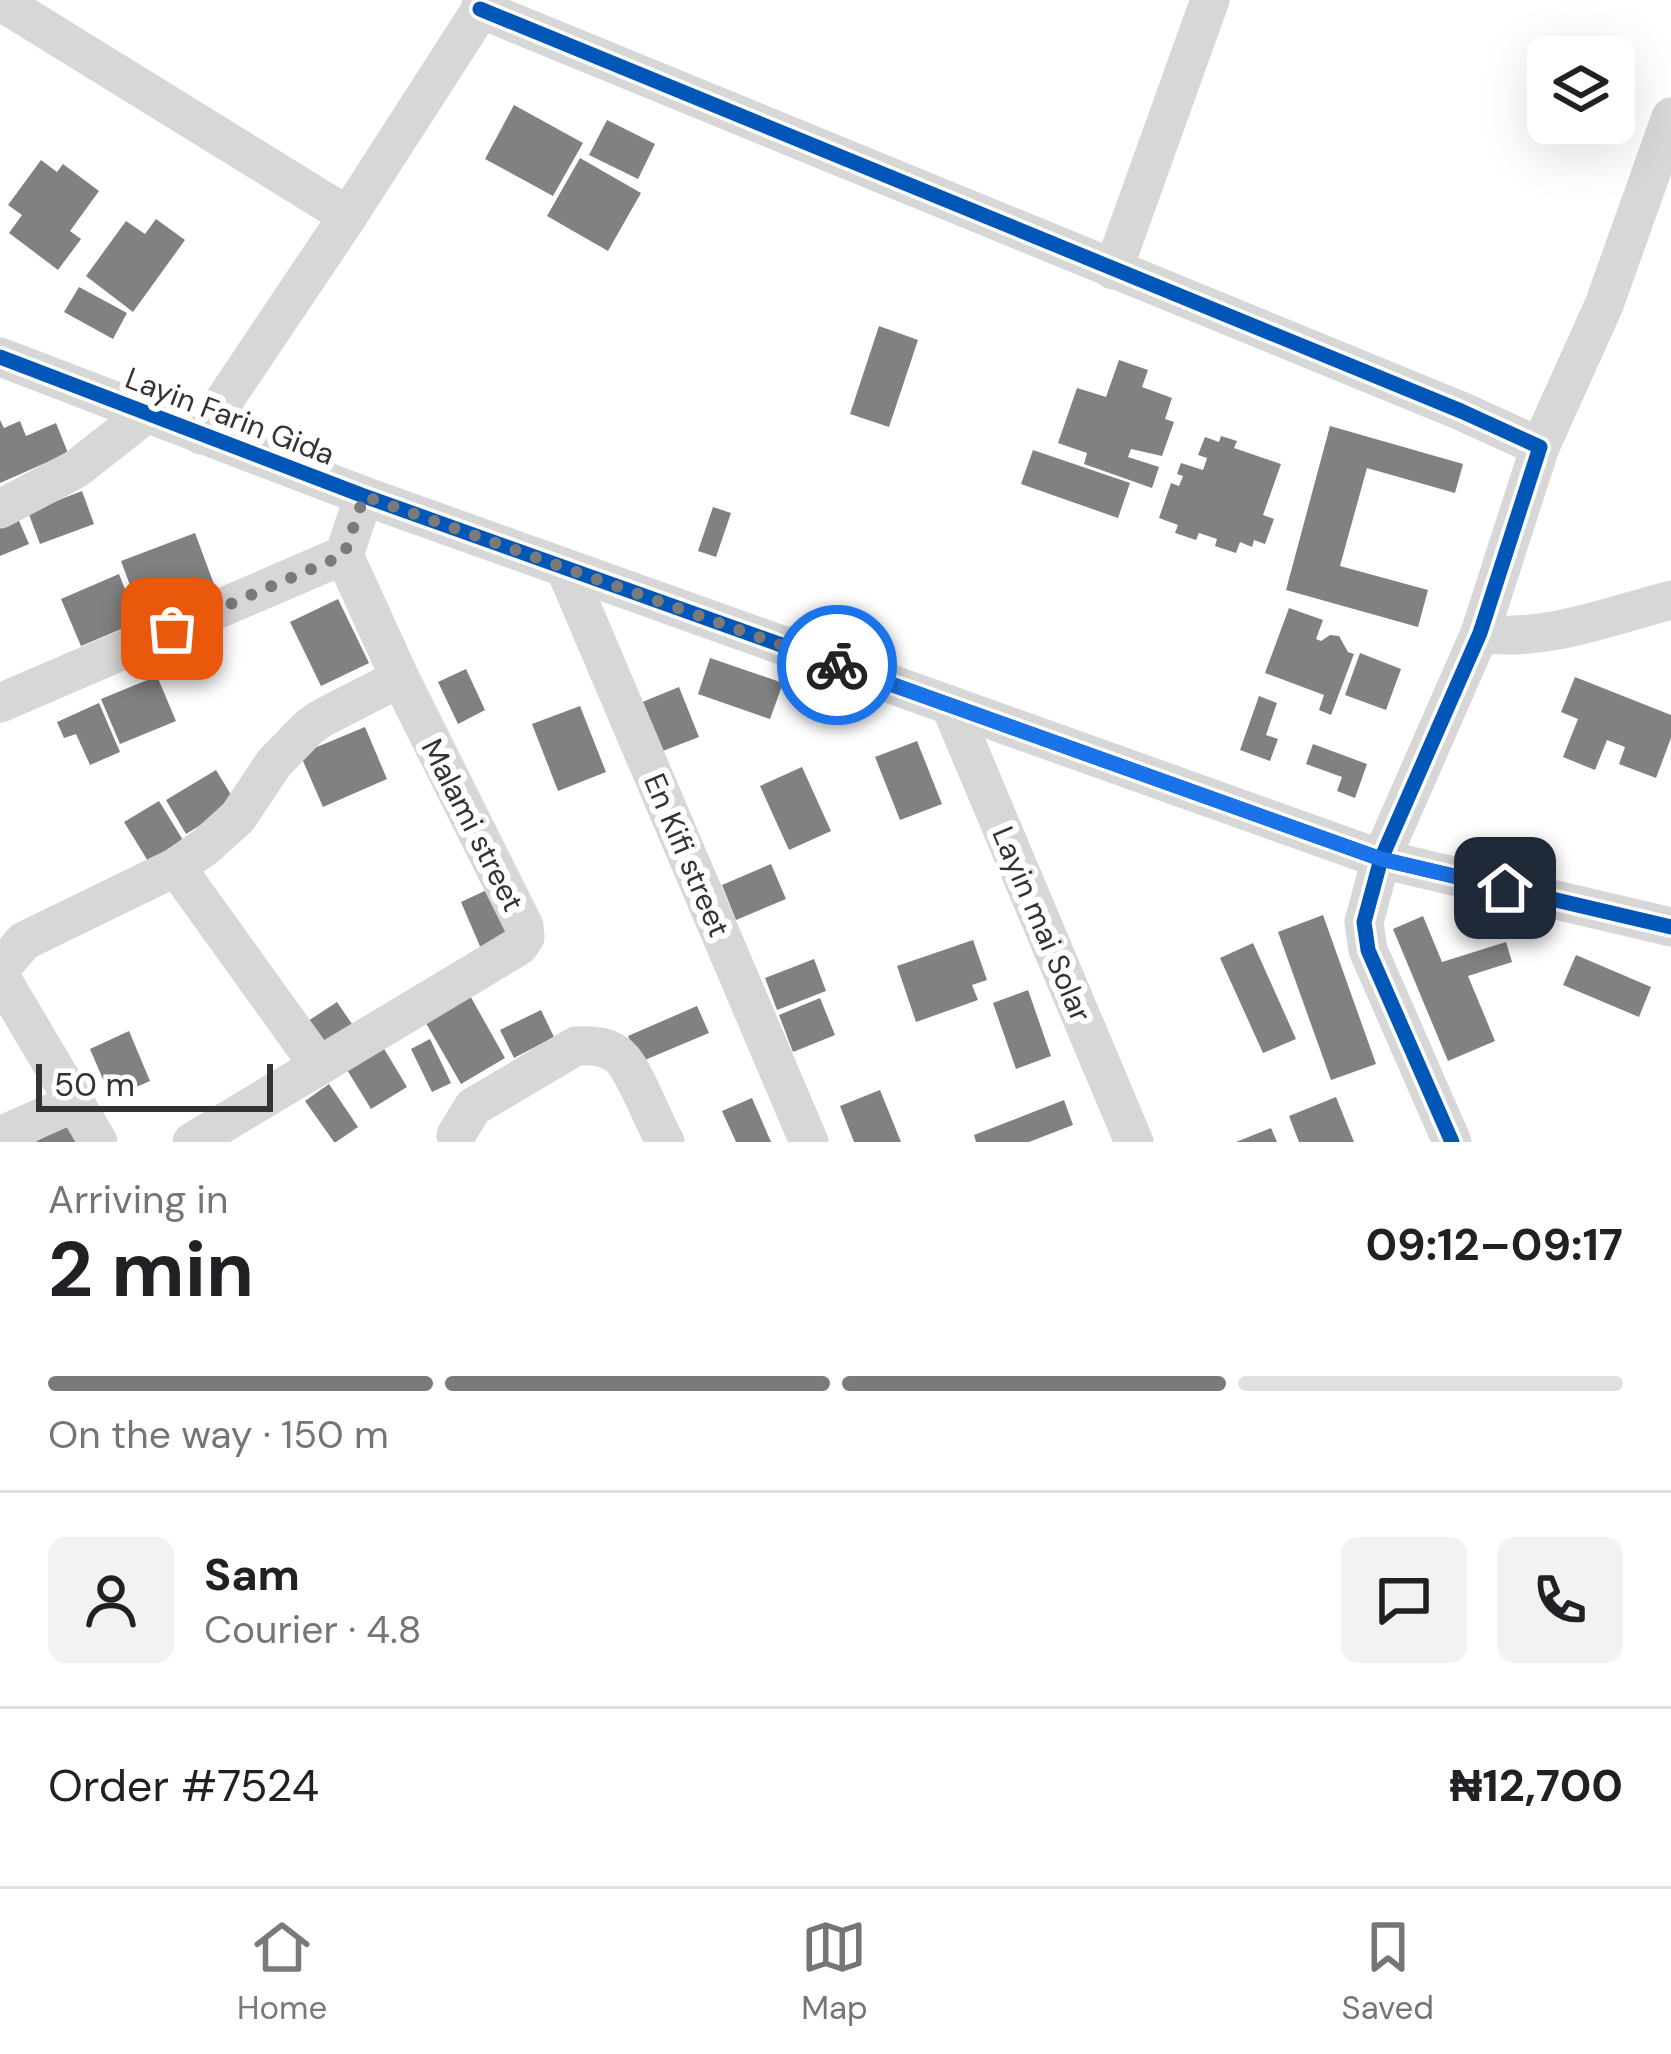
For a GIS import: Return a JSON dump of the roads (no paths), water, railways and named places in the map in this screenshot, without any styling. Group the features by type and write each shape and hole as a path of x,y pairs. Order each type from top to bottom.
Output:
{"street":[{"path":"1113,270 1210,0"},
{"path":"0,1 348,217"},
{"path":"201,436 484,4 1540,447"},
{"path":"1452,1142 1368,950 1364,922 1381,859 1480,633 1540,447 1604,305 1671,117"},
{"name":"Layin Farin Gida","path":"0,357 364,496 1381,859 1671,927"},
{"path":"0,509 76,469 146,414"},
{"path":"0,703 344,555 364,496"},
{"name":"Malami street","path":"201,1140 519,946 525,937 524,926 344,555"},
{"name":"En Kifi street","path":"566,568 809,1142"},
{"path":"1480,633 1503,637 1562,629 1671,600"},
{"path":"98,1142 0,972 24,941 176,868 206,846 238,817 274,763 309,728 400,678"},
{"name":"Layin mai Solar","path":"950,706 1133,1142"},
{"path":"176,868 319,1066"},
{"path":"454,1140 473,1107 577,1046 594,1045 624,1061 664,1142"},
{"path":"0,1136 76,1102"}]}
